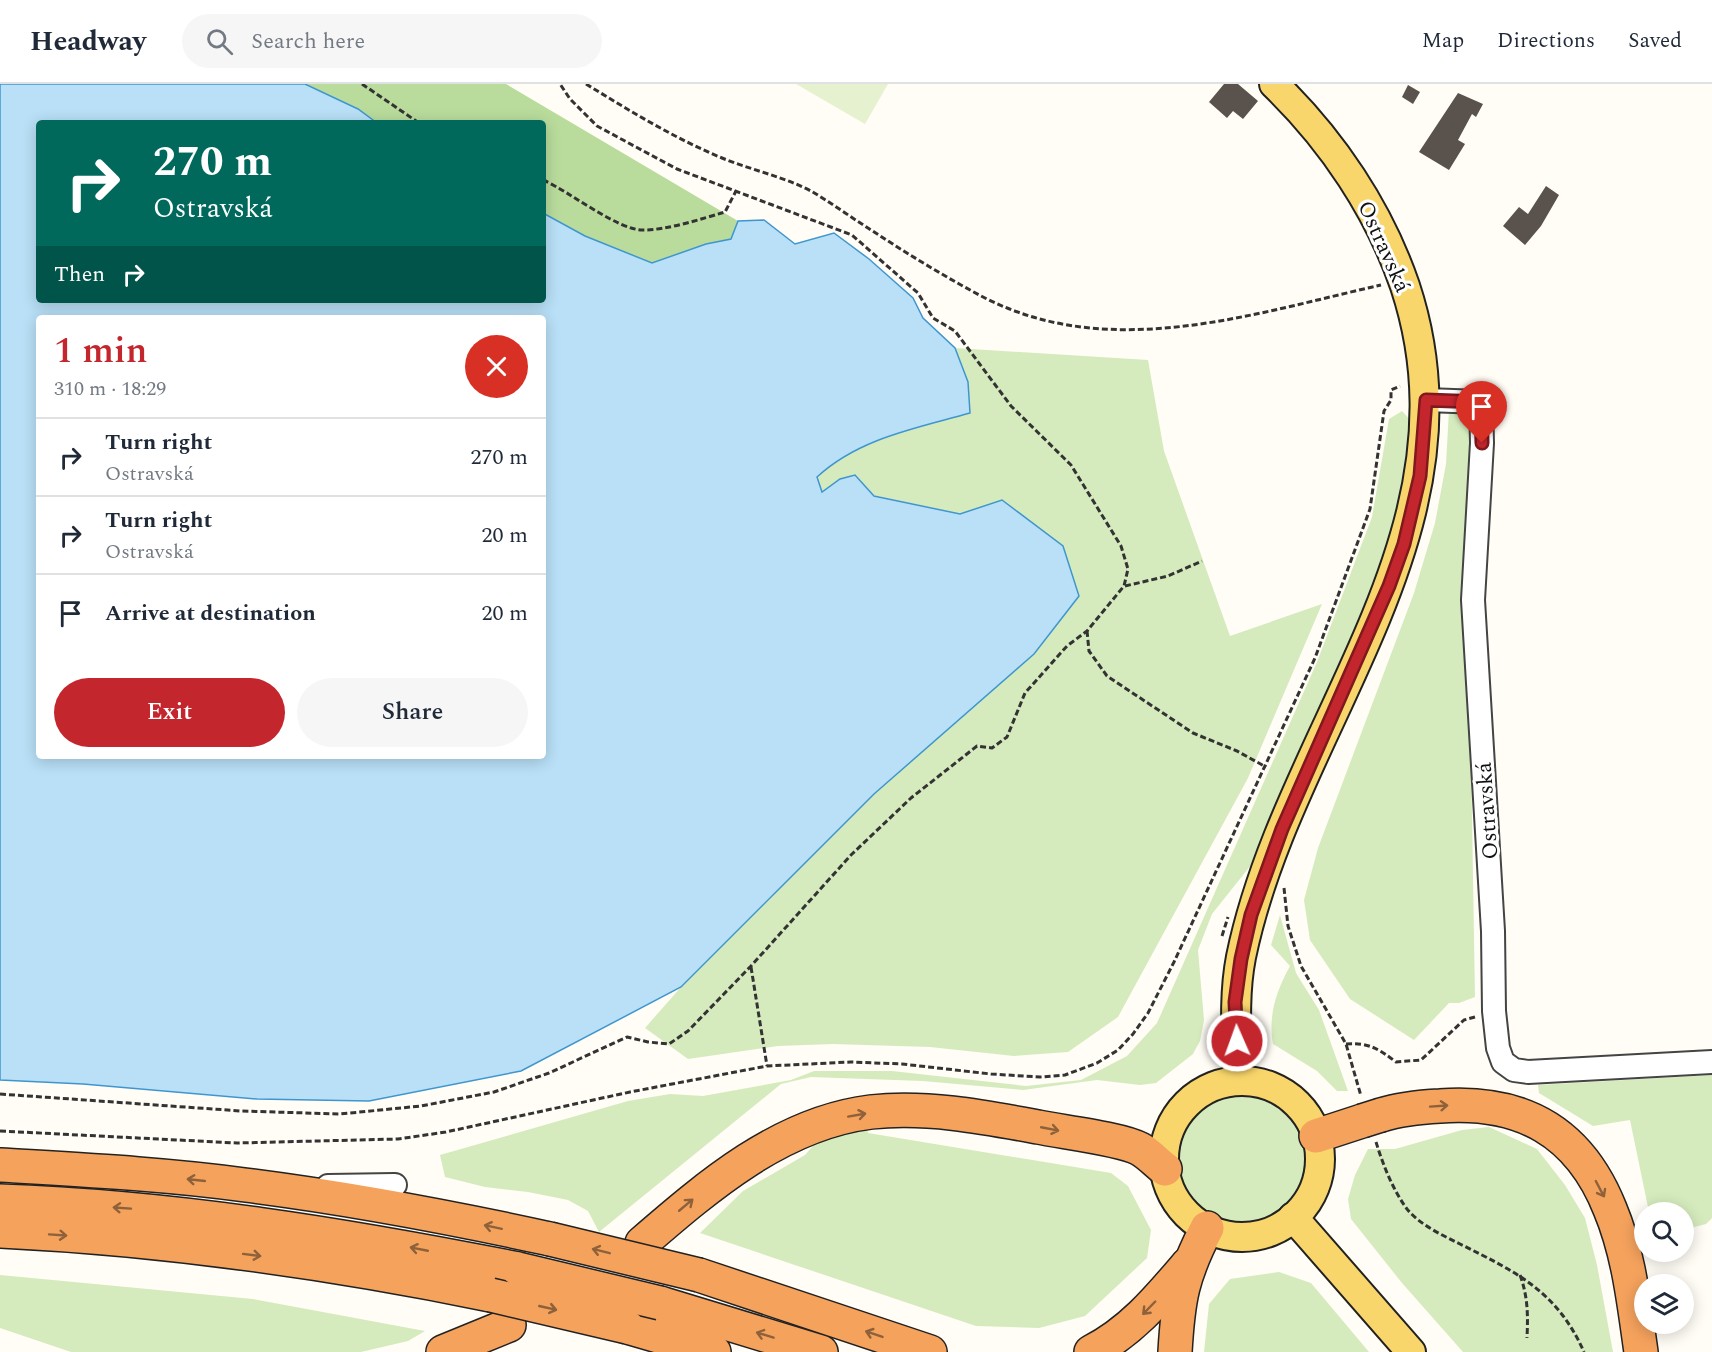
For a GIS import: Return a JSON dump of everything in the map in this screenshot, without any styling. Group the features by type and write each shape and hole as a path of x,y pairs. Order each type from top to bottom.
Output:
{"highway":[{"path":"1316,1136 1415,1108 1489,1106 1526,1117 1557,1135 1586,1165 1611,1209 1625,1255 1641,1352"},
{"path":"642,1243 698,1194 762,1152 825,1122 869,1113 914,1111 990,1118 1022,1124 1139,1149 1165,1169"},
{"path":"0,1165 144,1174 243,1184 434,1215 550,1239 699,1275 930,1352"},
{"path":"0,1201 139,1210 277,1226 389,1243 518,1269 660,1303 821,1352"},
{"path":"1175,1352 1177,1307 1188,1264 1207,1228"},
{"path":"0,1232 138,1240 382,1273 491,1295 627,1327 714,1352"},
{"path":"1091,1352 1109,1342 1136,1321 1188,1264"},
{"path":"443,1352 508,1325"}],"main road":[{"name":"Ostravská","path":"1238,1081 1235,1002 1241,959 1251,915 1282,829 1385,597 1404,544 1420,476 1426,400 1416,319 1381,226 1335,154 1308,120 1274,84"},
{"path":"1238,1081 1261,1083 1282,1092 1307,1116 1316,1136 1319,1151 1317,1180 1307,1200 1293,1217 1274,1230 1252,1236 1229,1236 1207,1228 1190,1216 1176,1200 1165,1169 1166,1141 1182,1109 1210,1088 1238,1081"},
{"path":"1293,1217 1411,1352"}],"street":[{"name":"Ostravská","path":"1426,400 1481,402 1482,443 1473,600 1493,931 1494,1011 1501,1058 1509,1067 1518,1072 1712,1062"},
{"path":"243,1184 395,1185"}],"path":[{"path":"362,84 416,120"},
{"path":"0,1094 241,1111 340,1114 421,1106 494,1092 549,1073 627,1037 669,1044 688,1031 751,966 851,855 911,798 977,746 992,748 1007,737 1025,693 1066,646 1087,631 1124,586 1128,569 1121,546 1071,465 1011,406 955,332 933,318 918,293 852,235 677,168 597,126 570,99 560,84"},
{"path":"586,84 677,138 723,159 773,174 811,191 915,258 987,298 1050,321 1086,327 1171,329 1217,322 1387,284"},
{"path":"546,182 608,218 641,230 688,222 725,212 736,191"},
{"path":"0,1131 237,1143 398,1139 446,1132 630,1092 767,1066 852,1062 902,1064 1040,1077 1065,1075 1097,1063 1118,1050 1133,1034 1152,1004 1266,767 1315,658 1370,509 1384,411 1391,400"},
{"path":"1124,586 1168,576 1202,561"},
{"path":"1087,631 1089,651 1107,676 1193,733 1237,751 1266,767"},
{"path":"1284,886 1288,926 1301,966 1346,1044 1383,1165 1407,1209 1431,1229 1519,1274 1551,1300 1575,1332 1584,1352"},
{"path":"751,966 767,1066"},
{"path":"1346,1044 1362,1042 1378,1048 1396,1062 1421,1060 1464,1020 1494,1011"},
{"path":"1519,1274 1527,1292 1527,1338"}],"green space":[{"path":"305,84 506,84 738,221 731,239 706,244 652,263 585,236 546,215 546,120 374,120 358,109"},
{"path":"796,84 888,84 865,124"},
{"path":"955,348 1148,360 1164,451 1230,636 1322,604 1248,778 1118,1017 1068,1052 1014,1056 930,1047 833,1044 778,1046 688,1059 645,1028 681,987 874,794 1034,654 1002,500 960,514 873,495 855,475 840,479 822,493 817,477 851,453 889,436 970,413 968,382"},
{"path":"1461,409 1469,415 1474,428 1468,495 1463,606 1471,757 1475,997 1459,1003 1449,1003 1414,1040 1350,999 1310,940 1304,900 1318,848 1414,593 1435,523 1446,464 1449,410"},
{"path":"1402,411 1413,423 1397,531 1333,687 1251,865 1212,914 1198,950 1204,1020 1200,1041 1193,1054 1156,1083 1140,1085 1097,1080 1023,1090 923,1081 811,1077 781,1084 599,1232 588,1211 568,1200 485,1187 445,1177 440,1155 628,1101 670,1094 703,1096 791,1080 814,1071 892,1071 1026,1086 1081,1080 1127,1056 1157,1023 1317,662 1372,517 1389,419"},
{"path":"1280,915 1296,973 1319,1010 1348,1091 1337,1091 1317,1071 1273,1044 1272,1013 1290,966 1271,945"},
{"path":"1712,1075 1712,1218 1706,1224 1694,1227 1694,1202 1647,1202 1630,1120 1593,1126 1539,1093 1538,1085"},
{"path":"1244,1091 1270,1097 1292,1111 1306,1133 1312,1159 1306,1185 1292,1207 1270,1221 1244,1227 1218,1221 1196,1207 1182,1185 1176,1159 1182,1133 1196,1111 1218,1097"},
{"path":"866,1121 868,1133 1111,1173 1128,1186 1151,1230 1147,1258 1085,1316 1039,1328 976,1326 700,1233 743,1191 805,1155 827,1130"},
{"path":"1489,1127 1537,1149 1565,1185 1585,1218 1597,1265 1613,1352 1463,1352 1402,1283 1351,1219 1348,1199 1355,1175 1368,1149 1395,1149 1462,1130"},
{"path":"1279,1272 1311,1283 1369,1352 1204,1352 1209,1304 1230,1279"},
{"path":"0,1275 253,1299 425,1331 408,1341 361,1352 71,1352 0,1328"}],"water":[{"path":"0,84 305,84 358,109 373,120 36,120 36,303 546,303 546,215 585,236 652,263 706,244 731,239 738,221 764,220 795,244 834,233 869,259 913,298 923,318 955,348 968,382 970,413 889,436 851,453 817,477 822,492 840,479 855,475 874,496 960,514 1002,500 1063,546 1079,596 1034,654 874,794 681,987 521,1071 369,1101 257,1099 83,1084 0,1080"}],"building":[{"path":"1224,84 1238,84 1258,101 1243,119 1233,111 1227,118 1209,102"},
{"path":"1408,85 1420,92 1413,104 1402,97"},
{"path":"1458,93 1483,104 1476,117 1472,114 1458,140 1465,144 1449,170 1419,152"},
{"path":"1546,186 1559,195 1541,226 1525,245 1503,226 1519,207 1528,214"}],"route":[{"path":"1237,1041 1235,1002 1241,959 1251,915 1282,829 1389,586 1404,544 1420,476 1426,400 1481,402 1482,443"}]}
